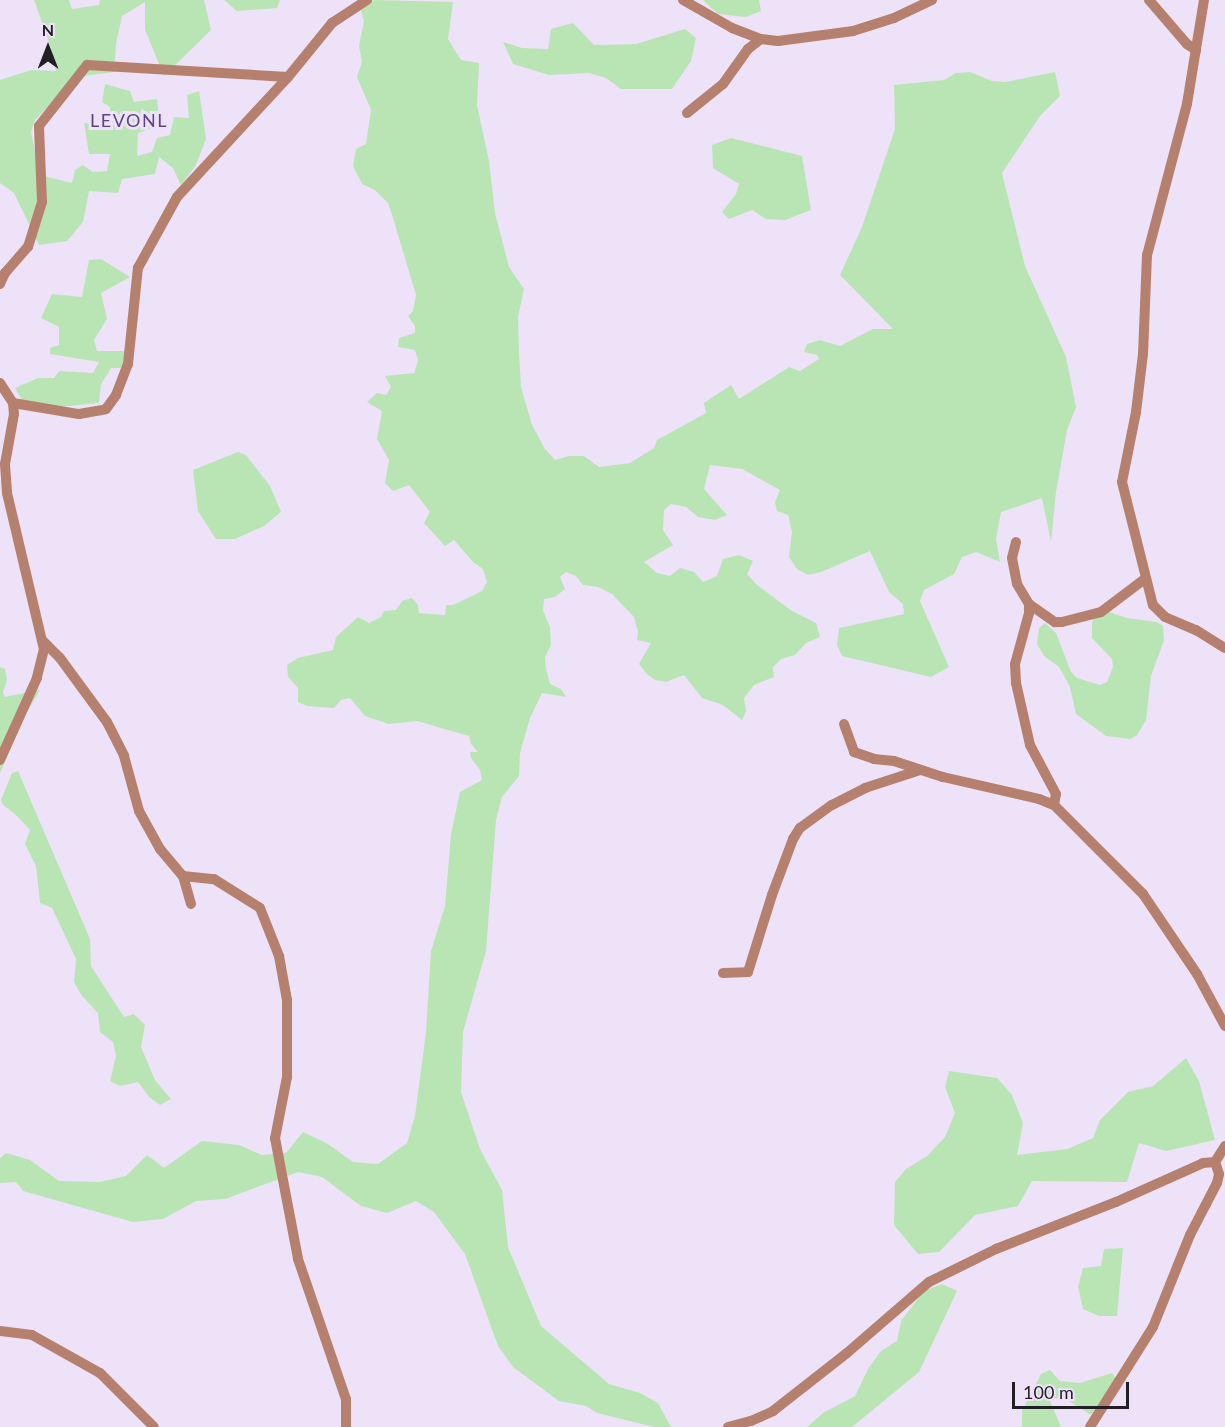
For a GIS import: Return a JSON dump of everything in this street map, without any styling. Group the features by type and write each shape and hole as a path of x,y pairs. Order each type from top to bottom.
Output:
{"street":[{"path":"13,403 79,414 106,409 116,395 128,364 138,268 177,196 288,77 332,23 367,0"},
{"path":"682,0 732,28 760,39 799,39 853,31 894,18 932,0"},
{"path":"1149,0 1187,44 1196,50"},
{"path":"1204,0 1187,104 1147,255 1143,354 1136,412 1122,482 1148,593 1158,611 1225,648"},
{"path":"687,113 723,84 748,49 760,39"},
{"path":"0,284 5,273 28,247 42,202 39,126 87,65 288,77"},
{"path":"0,383 13,403 14,422 5,464 5,480 20,554 43,641 44,654 37,678 0,760"},
{"path":"1016,542 1012,558 1017,584 1029,604 1055,622 1101,612 1146,578"},
{"path":"1029,604 1029,613 1015,664 1017,693 1030,745 1056,794 1053,805"},
{"path":"43,641 60,658 107,722 124,756 139,811 160,849 183,876 191,904"},
{"path":"844,724 854,752 1040,799 1053,805 1143,894 1197,974 1225,1026"},
{"path":"723,973 748,972 772,895 800,828 832,805 865,788 921,770"},
{"path":"183,876 214,879 260,908 279,956 287,1000 287,1077 275,1138 298,1259 346,1399 346,1427"},
{"path":"1215,1162 1225,1146"},
{"path":"728,1427 752,1422 773,1411 847,1353 929,1282 996,1249 1116,1202 1203,1163 1215,1162"},
{"path":"1090,1427 1153,1327 1190,1235 1217,1183 1219,1174 1215,1162"},
{"path":"0,1331 32,1335 100,1373 154,1427"}],"green space":[{"path":"34,0 69,0 72,9 99,5 100,0 204,0 211,30 164,76 145,30 145,2 122,16 116,44 114,72 83,76 59,95 35,120 31,132 40,175 72,183 75,170 83,165 93,172 107,171 110,154 89,154 84,123 110,126 110,107 102,102 105,84 130,91 134,102 157,99 160,125 138,133 137,156 152,152 157,138 170,135 174,117 189,118 187,95 199,91 206,139 196,165 181,185 173,168 159,157 155,174 122,179 118,193 89,191 83,222 67,241 39,245 14,193 0,183 0,80 31,70 56,71 50,45"},
{"path":"224,0 280,0 277,8 237,11"},
{"path":"375,0 453,2 448,39 461,60 479,63 477,105 489,161 495,213 509,267 524,289 518,317 521,387 532,425 545,449 555,460 569,456 584,456 599,467 630,463 654,448 657,440 706,413 704,403 731,385 739,399 789,367 800,371 819,359 817,355 804,352 807,344 820,340 840,346 873,329 893,329 840,275 862,227 895,129 894,85 944,80 956,73 970,72 992,81 1005,82 1055,72 1060,96 1040,116 1002,173 1025,266 1066,357 1076,407 1067,430 1056,492 1051,542 1042,498 1001,512 996,539 1000,562 976,552 962,557 954,574 924,590 920,601 949,667 931,677 842,656 837,645 839,628 904,614 903,604 889,592 870,551 821,572 808,575 797,569 789,557 792,532 788,515 777,511 775,502 780,490 742,469 710,465 704,489 727,515 715,520 698,517 686,507 671,504 664,510 663,530 673,545 644,562 657,573 670,576 680,568 694,572 703,582 717,576 723,559 739,555 753,561 747,574 757,585 792,611 816,623 820,637 806,643 795,655 781,659 773,667 774,677 754,685 744,698 746,711 742,720 723,705 702,698 684,675 666,682 655,680 647,674 639,664 651,643 637,640 638,632 634,617 612,594 598,587 583,585 576,576 566,572 560,577 565,589 555,597 544,599 543,611 550,627 551,645 545,657 546,669 550,684 561,689 566,697 542,693 530,718 520,753 519,776 502,797 496,820 486,951 463,1032 461,1092 480,1149 502,1190 508,1247 541,1326 609,1384 640,1393 658,1403 671,1427 654,1427 597,1413 586,1406 559,1401 513,1367 498,1346 465,1254 434,1212 416,1201 387,1213 361,1206 322,1177 298,1172 225,1199 196,1201 163,1219 133,1222 23,1191 16,1182 0,1183 0,1158 6,1153 30,1160 59,1181 100,1182 126,1176 147,1155 164,1168 202,1141 239,1145 262,1155 286,1153 303,1132 328,1144 353,1162 378,1164 407,1143 415,1116 426,1032 431,951 445,906 451,834 460,792 482,780 480,770 471,758 470,752 478,752 471,744 469,736 417,721 389,724 365,716 350,698 341,700 334,708 307,706 298,702 298,688 288,677 287,665 298,658 333,650 336,637 358,617 369,623 381,617 384,611 396,610 402,601 412,598 418,605 419,613 445,615 446,605 453,605 482,591 487,582 483,569 473,562 454,540 445,546 424,523 430,512 409,485 393,491 385,483 389,460 377,439 382,411 367,402 377,393 386,395 391,387 385,376 414,373 418,361 415,350 398,347 399,338 415,333 415,326 408,316 413,311 416,295 388,203 375,190 362,184 353,166 356,149 366,144 371,110 357,77 362,62 359,46 364,21 359,4"},
{"path":"703,0 759,0 761,11 746,17 718,14"},
{"path":"573,23 594,45 636,44 685,29 696,38 691,61 672,89 621,89 606,78 589,73 549,75 513,64 503,42 522,48 548,49 551,29"},
{"path":"731,138 802,156 811,210 785,220 766,219 752,210 729,219 722,212 736,194 739,184 713,168 712,145"},
{"path":"101,259 130,277 101,293 107,319 94,340 97,351 127,351 125,368 111,368 101,384 99,403 28,410 15,388 38,378 54,378 59,371 93,373 99,362 50,354 50,348 59,345 59,327 41,318 52,294 82,297 89,260"},
{"path":"238,452 246,455 270,486 281,512 264,526 235,539 216,539 198,511 193,470"},
{"path":"1106,611 1127,618 1157,622 1163,626 1164,640 1151,676 1146,720 1137,735 1130,739 1106,736 1076,714 1070,687 1059,667 1044,656 1037,644 1039,628 1045,623 1056,633 1071,672 1077,678 1100,685 1107,682 1113,667 1112,659 1092,638 1092,623 1095,616"},
{"path":"0,667 5,669 7,680 3,692 5,697 40,690 26,714 0,773"},
{"path":"18,771 90,939 91,966 124,1017 134,1014 145,1025 141,1047 155,1080 171,1099 160,1105 149,1097 138,1082 120,1086 110,1081 116,1056 113,1042 100,1032 98,1013 82,996 74,982 76,959 52,908 40,903 36,866 25,844 30,830 3,805 1,800 12,773"},
{"path":"1186,1058 1199,1081 1215,1140 1166,1151 1139,1143 1127,1182 1032,1181 1018,1206 975,1215 939,1252 918,1254 894,1225 895,1182 906,1169 927,1156 945,1137 955,1113 945,1087 949,1071 997,1078 1012,1095 1023,1123 1017,1155 1067,1149 1093,1138 1100,1120 1128,1092 1153,1086"},
{"path":"1123,1248 1117,1316 1099,1316 1083,1309 1078,1287 1083,1268 1101,1266 1104,1249"},
{"path":"942,1284 957,1291 919,1372 852,1427 807,1427 823,1413 855,1396 868,1369 881,1351 897,1341 901,1321 924,1291"},
{"path":"1050,1370 1060,1381 1080,1383 1112,1373 1116,1379 1091,1415 1061,1396 1050,1401 1061,1427 1022,1427 1022,1411 1041,1374"}],"district":[{"name":"LEVONL","path":"129,120"}]}
